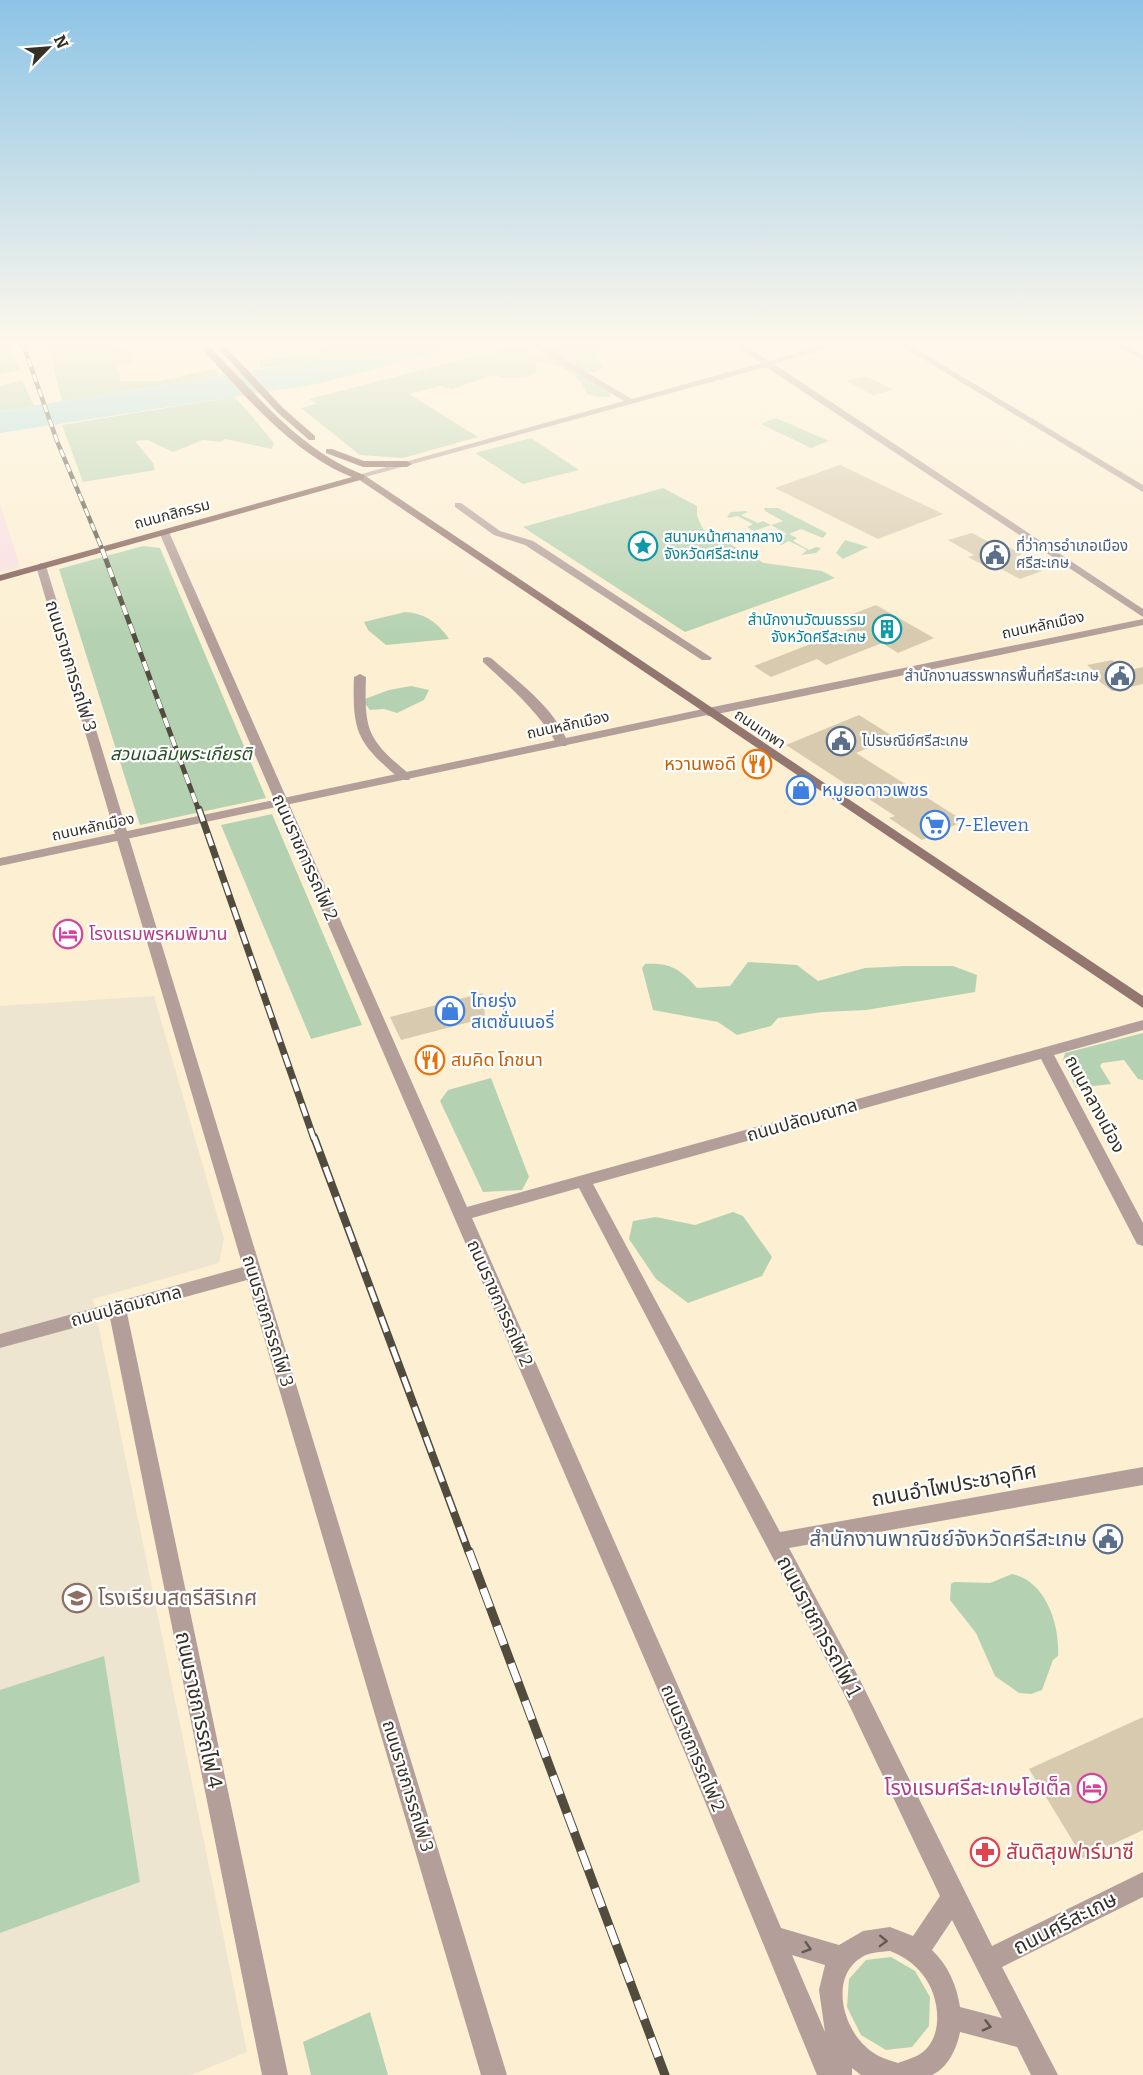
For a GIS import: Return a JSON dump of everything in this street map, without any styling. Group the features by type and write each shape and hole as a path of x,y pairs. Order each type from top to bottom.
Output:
{"main road":[{"path":"301,441 342,472 361,477"},
{"path":"317,441 361,477"},
{"path":"329,451 363,464 407,464"},
{"path":"306,493 326,480 329,474 317,454"},
{"name":"ถนนกสิกรรม","path":"0,578 361,477"},
{"name":"ถนนเทพา","path":"361,477 1143,1003"}],"street":[{"name":"ถนนกสิกรรม","path":"361,477 491,441"},
{"path":"883,441 1143,614"},
{"path":"1063,441 1143,489"},
{"path":"458,505 497,533 528,543 706,658"},
{"name":"ถนนราชการรถไฟ 2","path":"164,532 693,1746 772,1937 825,2035 830,2075"},
{"name":"ถนนราชการรถไฟ 3","path":"41,566 494,2075"},
{"name":"ถนนหลักเมือง","path":"0,862 1143,622"},
{"path":"487,660 548,721 561,736 562,743"},
{"path":"360,677 358,718 368,743 405,777"},
{"name":"ถนนปลัดมณฑล","path":"462,1215 1143,1024"},
{"name":"ถนนกลางเมือง","path":"1045,1052 1143,1239"},
{"name":"ถนนราชการรถไฟ 1","path":"583,1181 851,1685 953,1897 1045,2075"},
{"name":"ถนนปลัดมณฑล","path":"0,1341 253,1271"},
{"name":"ถนนราชการรถไฟ 4","path":"117,1309 275,2075"},
{"name":"ถนนอำไพประชาอุทิศ","path":"774,1542 1143,1476"},
{"name":"ถนนศรีสะเกษ","path":"986,1962 1143,1884"},
{"path":"917,1952 953,1897"},
{"path":"772,1937 842,1958"},
{"path":"825,2035 848,2048 862,2062 879,2072 898,2075 915,2072 930,2064 945,2043 951,2017 949,1998 931,1964 917,1952 893,1941 869,1941 854,1947 842,1958 833,1973 830,1991 831,2011 825,2035 839,2075"},
{"path":"951,2017 1024,2036"}],"shaded area":[{"path":"0,503 20,567 0,572"},
{"name":"โรงเรียนสตรีสิริเกศ","path":"154,996 224,1239 219,1263 93,1299 247,2052 191,2075 0,2075 0,1006"}],"green space":[{"path":"68,441 137,441 135,441 153,463 155,470 83,482"},
{"path":"150,441 201,441 173,452"},
{"path":"234,441 272,441 274,443 272,449"},
{"path":"342,441 464,441 403,458 360,455"},
{"path":"520,441 535,441 579,470 523,484 475,453"},
{"path":"796,441 829,441 811,448"},
{"name":"สนามหน้าศาลากลาง จังหวัดศรีสะเกษ","path":"663,488 697,506 697,516 703,529 764,563 822,571 835,578 685,632 523,527"},
{"path":"764,508 778,508 827,533 823,538 801,529 789,534 797,538 793,541 809,550 816,547 821,548 816,553 801,555 807,550 789,541 781,545 771,540 787,534 771,525 783,521 765,511"},
{"path":"746,511 748,512 741,515 758,523 763,521 771,525 754,531 747,527 753,524 737,516 727,517 731,512"},
{"path":"845,540 868,547 843,559 836,553"},
{"name":"สวนเฉลิมพระเกียรติ","path":"143,546 160,548 266,798 140,825 59,569"},
{"path":"405,612 419,614 430,620 449,639 386,645 368,630 364,622"},
{"path":"411,686 429,690 424,700 397,713 384,709 370,710 362,700 389,690"},
{"name":"สวนเฉลิมพระเกียรติ","path":"272,814 362,1025 311,1039 221,825"},
{"path":"748,962 797,965 818,981 865,968 905,966 953,966 977,975 975,992 866,1010 823,1012 778,1018 771,1026 737,1035 718,1022 653,1010 642,968 645,964 662,964 675,968 697,988 730,986"},
{"path":"1143,1033 1143,1080 1138,1079 1124,1060 1102,1063 1100,1066 1111,1084 1076,1088 1063,1060 1065,1053"},
{"path":"491,1078 529,1177 522,1190 483,1192 440,1101 448,1090"},
{"path":"733,1212 743,1216 772,1257 762,1276 688,1303 656,1279 629,1239 633,1221 656,1217 695,1225"},
{"path":"1012,1574 1034,1585 1042,1595 1053,1618 1056,1631 1058,1656 1053,1660 1042,1690 1031,1694 1019,1693 995,1676 976,1633 950,1600 951,1584 954,1582 990,1583"},
{"path":"104,1656 140,1882 0,1933 0,1690"},
{"path":"891,1957 915,1971 930,1997 929,2026 912,2047 886,2050 861,2035 847,2007 849,1979 866,1960"},
{"path":"370,2012 388,2075 311,2075 303,2042"}],"building":[{"path":"840,465 943,514 878,539 775,488"},
{"name":"ที่ว่าการอำเภอเมือง ศรีสะเกษ","path":"972,533 998,547 1004,545 1022,554 1015,557 1042,571 1020,579 992,564 985,566 968,557 974,555 948,540"},
{"path":"876,605 934,638 898,653 882,643 826,665 817,659 771,677 754,666 854,627 840,619"},
{"name":"สำนักงานสรรพากรพื้นที่ศรีสะเกษ","path":"1112,660 1126,671 1143,667 1143,684 1112,691 1094,677 1100,676 1087,665"},
{"path":"859,715 894,737 856,753 964,821 922,840 889,818 895,816 786,745"},
{"name":"ไทยรุ่ง สเตชั่นเนอรี่","path":"483,993 485,1018 401,1040 390,1017"},
{"name":"โรงแรมศรีสะเกษโฮเต็ล","path":"1143,1717 1143,1830 1083,1858 1029,1769"}],"railway":[{"path":"57,441 103,551"},
{"path":"102,549 199,811"},
{"path":"199,809 314,1139"},
{"path":"314,1137 469,1553"},
{"path":"469,1551 665,2075"}],"place":[{"name":"สนามหน้าศาลากลาง จังหวัดศรีสะเกษ","path":"643,546"},
{"name":"ที่ว่าการอำเภอเมือง ศรีสะเกษ","path":"995,555"},
{"name":"สำนักงานวัฒนธรรม จังหวัดศรีสะเกษ","path":"887,629"},
{"name":"สำนักงานสรรพากรพื้นที่ศรีสะเกษ","path":"1120,676"},
{"name":"ไปรษณีย์ศรีสะเกษ","path":"841,741"},
{"name":"หวานพอดี","path":"757,764"},
{"name":"หมูยอดาวเพชร","path":"801,790"},
{"name":"7-Eleven","path":"935,825"},
{"name":"โรงแรมพรหมพิมาน","path":"68,934"},
{"name":"ไทยรุ่ง สเตชั่นเนอรี่","path":"450,1011"},
{"name":"สมคิด โภชนา","path":"430,1060"},
{"name":"สำนักงานพาณิชย์จังหวัดศรีสะเกษ","path":"1108,1539"},
{"name":"โรงเรียนสตรีสิริเกศ","path":"77,1598"},
{"name":"โรงแรมศรีสะเกษโฮเต็ล","path":"1092,1788"},
{"name":"สันติสุขฟาร์มาซี","path":"985,1852"}]}
